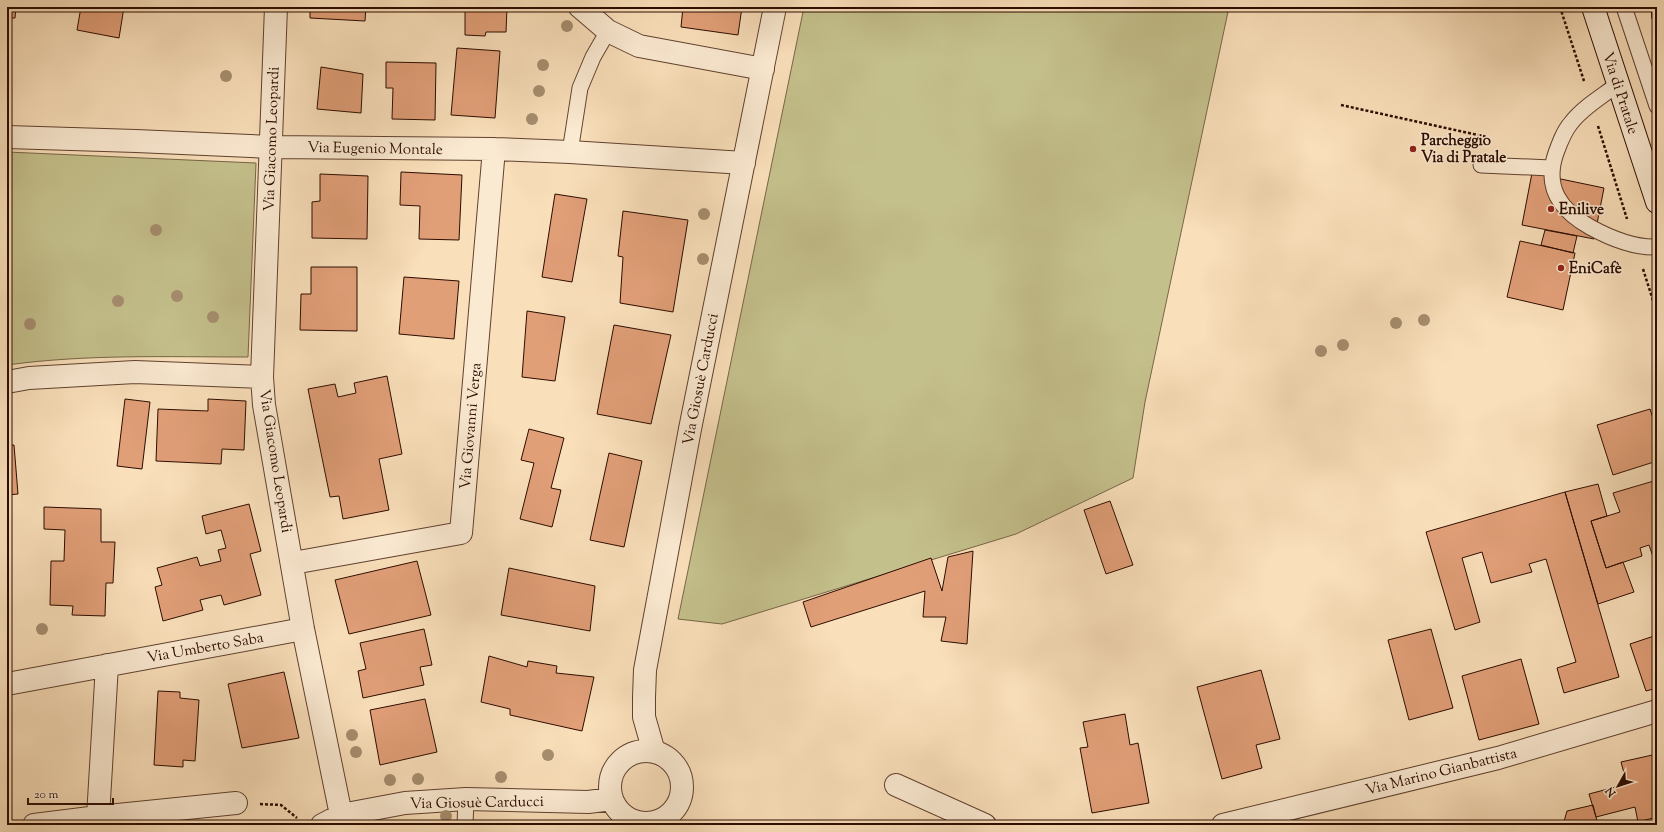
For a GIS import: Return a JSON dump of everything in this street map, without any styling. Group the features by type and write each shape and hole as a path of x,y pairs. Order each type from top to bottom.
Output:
{"street":[{"name":"Via Giacomo Leopardi","path":"276,7 262,377 264,405 304,629 341,815"},
{"path":"580,7 608,31 639,46 763,69"},
{"name":"Via Giosuè Carducci","path":"654,752 644,717 645,670 690,429 776,7"},
{"name":"Via di Pratale","path":"1593,7 1657,202"},
{"name":"Via Eugenio Montale","path":"7,138 136,141 271,147 494,149 570,152 744,163"},
{"name":"Via Giovanni Verga","path":"293,563 461,533 494,149"},
{"path":"7,382 30,378 135,372 262,377"},
{"name":"Via Umberto Saba","path":"7,684 304,629"},
{"path":"98,817 107,665"},
{"name":"Via Marino Gianbattista","path":"1223,825 1498,758 1657,711"},
{"path":"645,751 654,752 668,759 676,767 681,778 681,794 675,808 667,817 653,823 637,824 622,815 618,810 612,799 610,781 614,769 624,758 633,753 645,751"},
{"path":"896,785 985,825"},
{"name":"Via Giosuè Carducci","path":"312,823 341,815 405,803 466,799 588,802 612,799"},
{"path":"34,825 236,803"}],"lane":[{"path":"1624,7 1657,106"},
{"path":"570,152 580,88 593,57 608,31"},
{"path":"1618,84 1591,105 1572,122 1566,130 1551,168 1554,191 1564,208 1583,223 1594,229 1636,245 1657,247"},
{"path":"1481,165 1551,168"},
{"path":"465,825 466,799"}],"path":[{"path":"1560,7 1657,313"},
{"path":"1341,104 1487,137"},
{"path":"236,803 281,805 312,823"}],"shaded area":[{"path":"804,7 1229,7 1145,402 1133,478 1016,534 722,624 678,619"},
{"path":"7,152 256,163 248,357 97,358 37,361 7,365"}],"building":[{"path":"7,7 16,7 15,18 7,18"},
{"path":"81,7 124,7 119,38 77,30"},
{"path":"310,7 366,7 365,21 310,18"},
{"path":"465,7 507,7 506,32 486,32 485,36 465,35"},
{"path":"683,7 742,7 738,35 681,27"},
{"path":"1651,7 1657,7 1657,19 1652,19"},
{"path":"457,48 500,51 495,118 451,115"},
{"path":"386,62 436,63 435,120 392,119 393,88 386,88"},
{"path":"321,67 363,74 361,113 317,109"},
{"path":"401,172 462,175 459,240 419,239 420,206 400,205"},
{"path":"1532,173 1604,188 1594,239 1522,225"},
{"path":"320,174 368,176 367,239 312,238 312,202 320,201"},
{"path":"555,194 587,199 572,282 542,277"},
{"path":"623,211 688,220 673,312 620,303 623,257 618,256"},
{"path":"1545,230 1577,236 1573,253 1541,245"},
{"path":"1520,241 1575,253 1563,310 1507,297"},
{"path":"311,267 357,267 357,331 300,330 301,294 311,294"},
{"path":"404,277 459,281 454,339 399,334"},
{"path":"527,311 565,317 555,381 522,377"},
{"path":"614,325 671,335 651,424 597,414"},
{"path":"387,376 402,454 379,459 389,510 343,519 339,496 330,497 308,389 335,384 338,397 356,393 354,383"},
{"path":"125,399 150,402 142,469 117,466"},
{"path":"208,399 246,401 244,450 222,449 221,464 156,461 158,409 208,411"},
{"path":"1650,409 1657,431 1657,461 1613,475 1597,425"},
{"path":"529,429 564,438 551,488 561,490 552,527 520,519 534,463 521,460"},
{"path":"7,445 14,445 18,494 7,495"},
{"path":"609,453 642,461 624,547 590,540"},
{"path":"1657,480 1657,559 1654,560 1649,545 1640,548 1642,556 1606,568 1591,521 1620,512 1613,493"},
{"path":"1598,484 1607,516 1591,521 1606,568 1623,562 1634,592 1598,604 1565,492"},
{"path":"1565,492 1619,677 1564,693 1557,668 1576,662 1546,559 1529,564 1532,572 1491,583 1482,552 1462,558 1480,622 1455,630 1426,532"},
{"path":"1110,501 1133,565 1106,574 1084,510"},
{"path":"249,504 261,551 250,554 261,595 224,605 221,595 200,600 203,610 163,621 155,587 162,585 157,568 197,557 200,566 221,561 218,550 226,548 221,530 206,534 202,516"},
{"path":"44,507 101,509 101,542 115,542 113,583 106,583 105,616 72,615 73,606 50,605 51,561 64,561 65,530 44,529"},
{"path":"973,551 967,644 941,641 946,617 923,617 925,591 811,627 803,602 931,558 942,591 948,557"},
{"path":"417,561 431,615 349,634 335,580"},
{"path":"509,568 595,586 590,631 501,615"},
{"path":"424,629 432,665 420,667 424,685 363,698 358,671 366,669 360,643"},
{"path":"1431,629 1453,708 1409,720 1388,640"},
{"path":"1657,635 1657,688 1646,691 1630,644"},
{"path":"489,656 527,667 528,661 557,666 556,673 594,677 582,731 510,715 510,709 481,702"},
{"path":"1521,659 1539,724 1479,740 1462,676"},
{"path":"1261,670 1280,739 1256,745 1262,768 1222,779 1197,687"},
{"path":"284,672 299,738 242,748 228,684"},
{"path":"158,691 180,692 180,698 199,700 195,761 183,760 183,767 154,765"},
{"path":"425,699 437,752 380,765 370,710"},
{"path":"1125,714 1130,745 1138,743 1149,803 1092,813 1080,748 1088,747 1083,722"},
{"path":"1657,754 1657,817 1638,822 1635,807 1596,817 1589,794 1627,784 1621,762"},
{"path":"1593,805 1598,825 1563,825 1567,811"}],"place":[{"name":"Parcheggio Via di Pratale","path":"1413,149"},
{"name":"Enilive","path":"1551,209"},
{"name":"EniCafè","path":"1561,268"}]}
